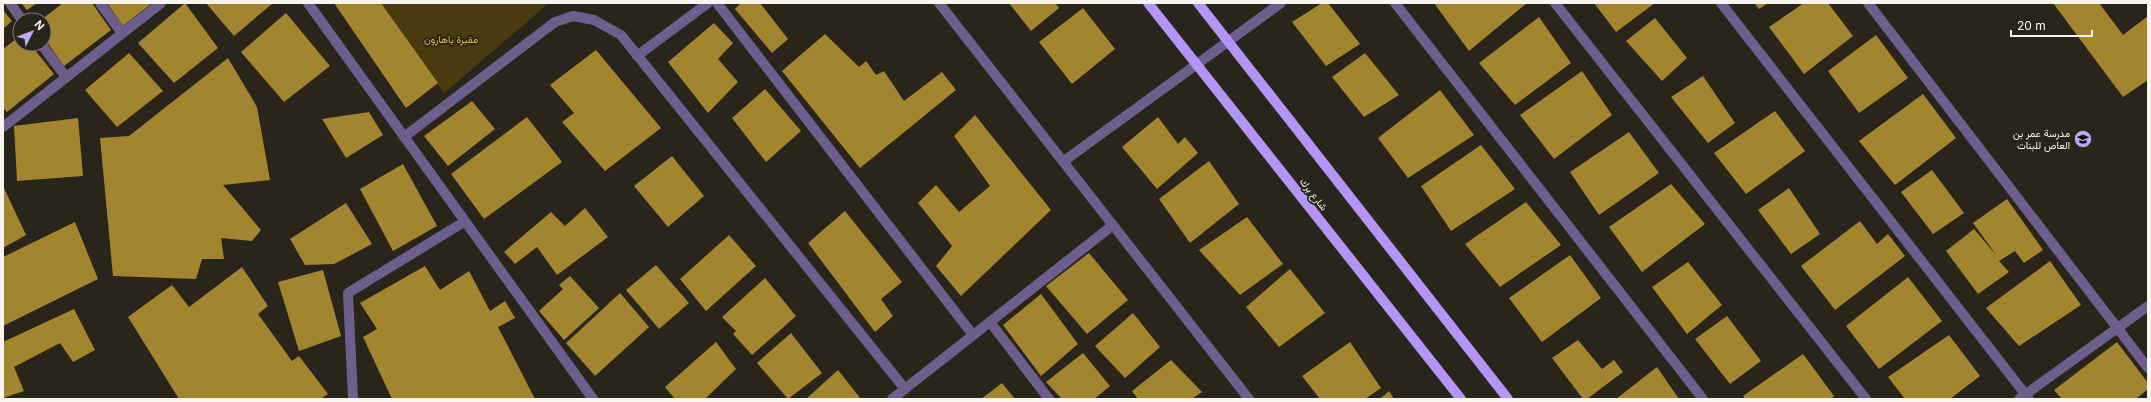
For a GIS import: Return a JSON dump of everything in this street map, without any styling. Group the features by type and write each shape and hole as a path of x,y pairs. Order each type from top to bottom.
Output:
{"main road":[{"name":"شارع برك","path":"1148,3 1461,399"},
{"path":"1198,3 1508,399"}],"street":[{"path":"10,3 16,12"},
{"path":"100,3 122,33"},
{"path":"5,122 66,77 161,3"},
{"path":"308,3 464,222 593,399"},
{"path":"636,56 708,3"},
{"path":"717,3 973,335"},
{"path":"939,3 1249,399"},
{"path":"1064,161 1281,3"},
{"path":"1395,3 1703,399"},
{"path":"1555,3 1866,399"},
{"path":"1721,3 2025,397 2148,306"},
{"path":"1868,3 2148,368"},
{"path":"404,137 555,22 573,16 594,20 621,35 636,56 905,389"},
{"path":"47,52 66,77"},
{"path":"353,399 348,293 464,222"},
{"path":"892,399 1113,225"},
{"path":"990,322 1049,399"}],"green space":[{"name":"مقبرة باهارون","path":"381,3 549,3 444,93"}],"building":[{"path":"21,3 37,3 27,10"},
{"path":"63,3 92,3 111,30 64,66 52,49 51,12"},
{"path":"107,3 152,3 123,26"},
{"path":"185,3 218,48 174,83 138,43"},
{"path":"206,3 273,3 234,36"},
{"path":"334,3 381,3 438,83 406,108"},
{"path":"741,3 760,3 788,39 772,53 735,9"},
{"path":"1009,3 1055,3 1059,8 1031,31"},
{"path":"1322,3 1328,3 1360,44 1326,66 1292,22"},
{"path":"1434,3 1527,3 1469,51"},
{"path":"1594,3 1655,3 1616,32"},
{"path":"1754,3 1768,3 1759,9"},
{"path":"1804,3 1828,3 1853,36 1804,74 1769,27"},
{"path":"2053,3 2099,3 2123,35 2148,16 2148,80 2123,97"},
{"path":"1083,8 1115,49 1072,84 1039,42"},
{"path":"3,10 12,21 3,29"},
{"path":"286,13 330,66 284,102 241,52"},
{"path":"1539,17 1571,63 1515,105 1479,63"},
{"path":"1655,18 1687,58 1662,81 1626,41"},
{"path":"714,23 733,43 718,59 738,82 708,113 668,62"},
{"path":"825,34 859,67 866,61 876,75 884,71 904,101 942,72 956,90 860,168 782,71"},
{"path":"1876,35 1908,78 1859,113 1828,71"},
{"path":"12,42 12,52 36,52 54,74 7,112 3,108 3,49"},
{"path":"596,50 661,128 605,171 562,122 574,113 550,85"},
{"path":"129,53 163,91 117,127 85,90"},
{"path":"1365,53 1399,95 1364,117 1332,77"},
{"path":"228,58 257,107 270,180 223,185 261,230 252,241 221,238 224,259 202,259 196,279 113,276 100,138 129,136"},
{"path":"1582,71 1612,115 1554,159 1520,115"},
{"path":"1703,76 1735,123 1708,143 1671,97"},
{"path":"765,89 801,131 766,162 732,118"},
{"path":"1440,90 1474,135 1408,178 1378,138"},
{"path":"1923,94 1956,138 1895,185 1859,141"},
{"path":"472,101 495,129 448,166 424,136"},
{"path":"1775,111 1805,151 1746,194 1714,153"},
{"path":"369,112 383,135 346,158 322,119"},
{"path":"975,115 1051,210 961,296 936,266 952,246 918,203 936,185 959,212 990,186 954,136"},
{"path":"527,117 562,162 484,219 451,174"},
{"path":"1158,117 1178,144 1185,137 1198,153 1157,189 1122,147"},
{"path":"78,118 83,176 17,181 14,126"},
{"path":"1629,132 1659,173 1599,215 1570,172"},
{"path":"1481,145 1515,189 1451,231 1421,186"},
{"path":"672,156 704,196 668,227 634,186"},
{"path":"1209,161 1239,204 1190,243 1159,199"},
{"path":"403,164 437,226 393,251 360,189"},
{"path":"1932,170 1964,213 1933,234 1901,192"},
{"path":"1671,184 1705,224 1642,272 1609,227"},
{"path":"3,186 26,235 3,248"},
{"path":"1789,188 1820,234 1791,254 1758,210"},
{"path":"2007,199 2043,250 2024,263 2015,251 1999,261 2009,272 1978,294 1946,251 1974,229 1997,256 1973,223"},
{"path":"1526,202 1561,245 1500,287 1465,244"},
{"path":"346,203 372,244 334,264 305,265 290,239"},
{"path":"585,208 608,237 557,275 537,247 515,264 504,252 551,212 565,226"},
{"path":"845,211 902,282 881,299 893,316 875,332 808,243"},
{"path":"1247,217 1283,264 1240,295 1199,250"},
{"path":"1860,221 1877,244 1888,234 1905,256 1835,310 1801,266"},
{"path":"75,222 98,279 3,326 3,257"},
{"path":"729,235 756,266 706,311 680,279"},
{"path":"1089,253 1128,300 1087,334 1046,286"},
{"path":"1570,255 1601,298 1542,342 1509,298"},
{"path":"2050,261 2081,305 2019,346 1986,308"},
{"path":"1688,262 1722,305 1687,334 1652,287"},
{"path":"656,265 689,303 659,329 626,290"},
{"path":"425,266 440,290 469,271 490,311 505,301 515,318 498,327 535,399 392,399 363,337 377,329 360,303"},
{"path":"242,267 268,306 258,314 292,361 299,356 328,394 320,399 179,399 128,317 172,285 189,307"},
{"path":"1290,269 1325,313 1279,347 1246,307"},
{"path":"323,270 341,336 299,351 278,282"},
{"path":"570,276 599,308 564,340 539,311 563,289 559,285"},
{"path":"1908,277 1942,321 1879,369 1846,326"},
{"path":"765,278 796,316 752,355 733,334 736,331 722,317"},
{"path":"620,293 649,327 595,376 566,343"},
{"path":"1041,294 1078,344 1041,376 1003,325"},
{"path":"74,309 95,350 73,362 60,343 14,367 24,391 3,398 3,342"},
{"path":"1133,313 1160,347 1125,378 1095,346"},
{"path":"1727,316 1761,361 1730,384 1695,339"},
{"path":"791,333 822,373 788,399 757,363"},
{"path":"1949,335 1980,376 1950,399 1905,399 1888,377"},
{"path":"1578,340 1602,369 1614,360 1623,372 1587,399 1583,399 1552,358"},
{"path":"716,342 736,369 705,399 675,399 665,387"},
{"path":"1350,342 1381,388 1365,399 1320,399 1302,376"},
{"path":"2117,342 2148,383 2148,389 2136,399 2062,399 2054,390"},
{"path":"1083,353 1110,386 1094,399 1062,399 1046,382"},
{"path":"1803,354 1834,396 1831,399 1745,399 1743,396"},
{"path":"1171,360 1202,392 1192,399 1138,399 1132,391"},
{"path":"1657,367 1679,399 1616,399"},
{"path":"838,370 861,399 806,399"},
{"path":"1002,383 1015,399 981,399"},
{"path":"1389,391 1394,399 1380,399"}],"place":[{"name":"مدرسة عمر بن العاص للبنات","path":"2083,139"}]}
